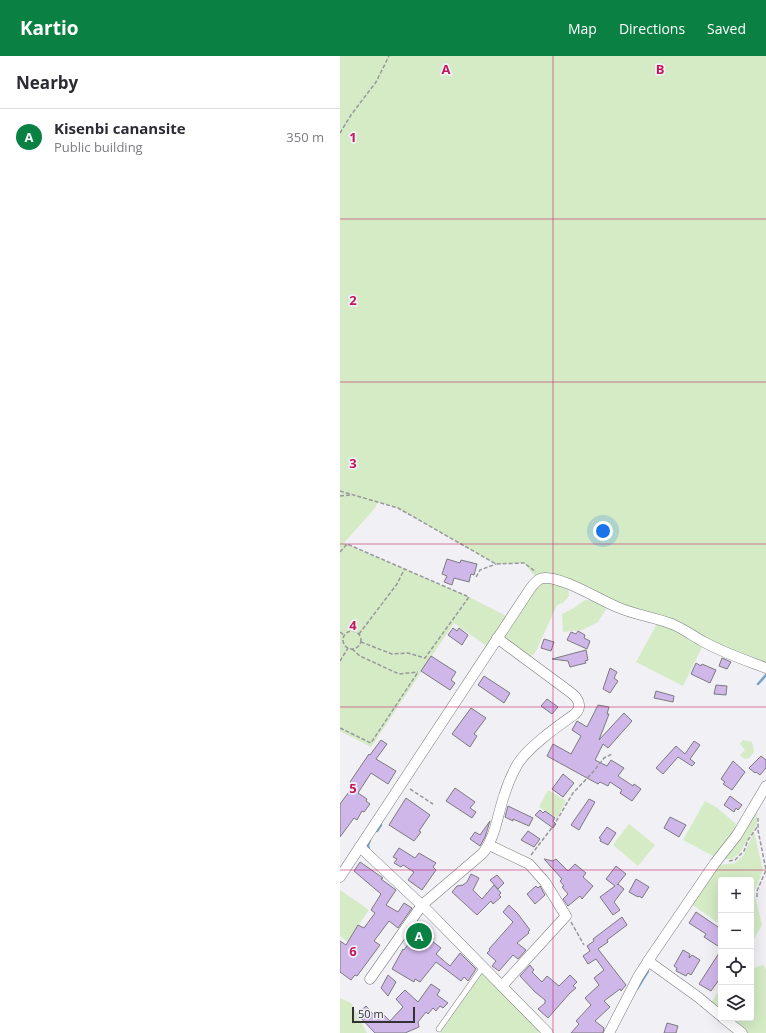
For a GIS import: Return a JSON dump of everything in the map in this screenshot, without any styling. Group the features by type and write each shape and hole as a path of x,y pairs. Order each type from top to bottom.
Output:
{"street":[{"path":"340,877 530,589 543,578 556,580 571,585 618,608 671,624 683,629 702,642 766,668"},
{"path":"370,979 422,905 478,857 489,845 504,797 516,766 534,746 575,714 579,709 580,706 577,699 570,692 497,638"},
{"path":"609,1033 638,976 716,862 737,835 766,786"},
{"path":"489,845 529,864 545,882 566,916 502,986"},
{"path":"360,847 422,905 545,1032"},
{"path":"648,961 698,997 718,1014"},
{"path":"727,1021 742,1033"}],"lane":[{"path":"439,1029 483,967"}],"path":[{"path":"340,133 351,115 376,82 389,56"},
{"path":"340,491 398,508 496,564"},
{"path":"340,496 352,494"},
{"path":"340,552 347,544 469,597 425,658 408,654 392,654 361,642"},
{"path":"476,577 480,570 496,564 524,563 543,578"},
{"path":"359,634 378,612 397,584 404,570"},
{"path":"340,728 371,742 418,672 399,674 360,656 352,649 348,648 343,641 344,635 350,631 357,632 359,634"},
{"path":"340,632 344,635"},
{"path":"359,634 361,642"},
{"path":"352,649 357,647 361,642"},
{"path":"340,661 348,648"},
{"path":"525,862 554,825 572,793 593,772 604,758 612,754"},
{"path":"402,783 417,795 433,804"},
{"path":"757,897 757,891 766,870 758,826 758,801"},
{"path":"716,862 735,860 744,851 748,840 758,826"},
{"path":"566,916 573,925 584,945"}],"green space":[{"path":"340,56 766,56 766,665 623,608 558,575 538,580 524,563 496,564 398,508 378,502 375,508 344,543 469,597 508,617 488,647 454,623 371,747 340,731"},
{"path":"546,580 568,586 569,596 563,603 557,605 536,651 530,658 501,637 539,582"},
{"path":"585,600 601,601 606,609 598,622 582,630 563,632 562,614"},
{"path":"658,622 677,630 703,645 683,686 636,662"},
{"path":"743,740 752,742 754,752 749,758 744,759 740,755 745,750 740,744"},
{"path":"548,790 566,801 557,818 539,807"},
{"path":"705,801 716,807 736,824 734,832 715,857 683,840"},
{"path":"757,805 757,824 739,854 732,859 721,859"},
{"path":"629,824 655,845 638,866 613,845"},
{"path":"754,832 763,870 754,892 754,877 718,877 718,923 690,903 718,865 735,863 743,856"},
{"path":"340,890 369,910 348,942 340,936"},
{"path":"754,892 762,925 754,939"},
{"path":"763,965 766,969 766,1033 745,1033 733,1021 754,1021 754,968"},
{"path":"483,972 540,1029 538,1033 440,1033"},
{"path":"718,992 718,1009 711,1003"},
{"path":"340,998 351,1003 367,1033 340,1033"}],"building":[{"path":"447,559 460,563 461,560 477,564 474,575 471,574 469,582 454,578 452,585 444,582 447,576 442,574"},
{"path":"453,628 457,631 459,628 468,635 462,645 448,635"},
{"path":"578,631 585,635 584,638 590,641 587,649 567,640 571,632 576,634"},
{"path":"544,639 554,642 551,651 541,648"},
{"path":"586,650 588,660 585,661 586,663 570,667 568,661 552,659"},
{"path":"431,656 456,672 451,680 455,683 450,690 421,671"},
{"path":"722,658 731,662 727,669 719,666"},
{"path":"696,663 716,670 710,683 691,674"},
{"path":"610,668 617,672 614,678 618,681 610,693 603,689"},
{"path":"484,676 510,693 504,703 478,685"},
{"path":"716,685 727,686 726,695 714,694"},
{"path":"656,691 674,696 673,702 654,698"},
{"path":"547,699 558,707 552,714 541,706"},
{"path":"598,705 609,707 607,714 609,714 599,740 624,713 632,721 608,748 603,744 595,760 607,766 611,760 624,768 618,776 633,786 634,784 641,789 632,801 620,793 622,790 610,782 608,786 600,782 598,784 547,756 553,744 571,754 581,736 572,730 577,721 587,727"},
{"path":"471,708 486,718 474,734 477,736 470,747 452,734"},
{"path":"381,740 387,744 376,759 396,771 388,784 371,773 358,793 367,799 366,801 370,804 364,812 362,811 357,820 354,818 340,837 340,804 354,785 350,782 369,754 370,755"},
{"path":"694,741 700,745 690,759 695,763 692,766 678,757 663,774 656,768 676,746 685,754"},
{"path":"761,756 766,760 766,768 760,775 749,768"},
{"path":"733,761 745,772 732,790 723,784 725,782 721,779"},
{"path":"563,774 574,783 563,797 552,789"},
{"path":"455,788 475,802 470,808 476,812 472,818 446,801"},
{"path":"730,796 742,805 738,810 736,808 734,812 724,805"},
{"path":"406,798 430,815 419,831 421,832 414,841 389,825"},
{"path":"589,799 595,802 579,830 571,825"},
{"path":"508,806 533,818 529,826 505,817"},
{"path":"540,810 543,813 545,811 555,818 553,821 556,824 553,828 535,815"},
{"path":"670,817 686,825 679,837 664,828"},
{"path":"490,821 485,837 480,846 470,839 475,832 480,835"},
{"path":"607,827 616,833 608,845 600,841 601,839 599,838"},
{"path":"528,831 540,839 534,847 521,840"},
{"path":"399,848 415,858 419,853 436,863 433,867 436,870 422,890 408,880 414,872 403,865 401,867 394,863 397,859 393,857"},
{"path":"544,859 553,861 556,859 568,871 575,864 586,873 583,877 593,886 582,899 580,896 568,906 563,899 568,894 562,887 564,886 560,881 562,879"},
{"path":"360,862 383,878 381,879 396,890 386,905 398,912 404,903 412,908 398,928 389,921 374,941 380,945 357,976 355,975 351,980 340,972 340,941 346,945 358,925 364,928 375,913 371,910 381,894 354,871"},
{"path":"616,866 626,874 617,885 618,884 624,889 614,902 620,910 613,915 600,897 615,886 606,879"},
{"path":"471,874 479,878 473,890 482,899 494,885 501,893 499,895 501,897 493,904 491,901 477,915 452,892 457,886 463,885 467,882"},
{"path":"497,875 504,883 498,889 490,880"},
{"path":"636,879 649,887 642,898 629,892"},
{"path":"536,886 538,888 540,886 545,895 535,904 527,894"},
{"path":"509,905 530,930 528,932 529,933 517,943 526,950 518,959 513,955 499,971 492,966 496,961 487,953 513,922 503,912"},
{"path":"696,912 718,927 718,946 704,937 706,934 689,923"},
{"path":"622,917 627,925 598,949 626,985 621,991 620,989 604,1001 610,1007 595,1021 604,1028 603,1033 571,1033 579,1024 576,1021 591,1005 585,998 599,985 594,978 604,970 596,959 588,964 583,956 590,951 587,946 594,941 593,939"},
{"path":"422,929 434,938 432,941 441,948 436,954 450,966 460,953 476,969 468,981 464,977 461,981 436,962 420,982 415,979 414,982 392,969 403,949 404,950 417,932 419,934"},
{"path":"683,950 690,954 689,958 692,955 700,960 691,975 688,973 686,976 676,971 677,968 674,966"},
{"path":"718,955 718,981 711,991 699,984"},
{"path":"530,965 534,970 532,972 542,982 547,976 559,986 570,975 577,982 573,986 576,988 548,1018 538,1009 545,1003 545,1000 520,976"},
{"path":"388,975 396,982 388,996 381,988"},
{"path":"431,984 440,990 437,995 448,1003 443,1008 440,1006 436,1011 433,1008 428,1014 426,1012 418,1022 419,1027 405,1033 375,1033 357,1014 366,1006 378,1020 384,1015 390,1021 403,1007 396,999 405,990 418,1002"},
{"path":"667,1023 678,1026 676,1033 664,1033"}],"waterway":[{"path":"758,684 766,675"},
{"path":"377,831 381,825"},
{"path":"369,850 368,845 370,840"},
{"path":"637,989 648,971"}],"place":[{"name":"Kisenbi canansite","path":"419,936"}]}
